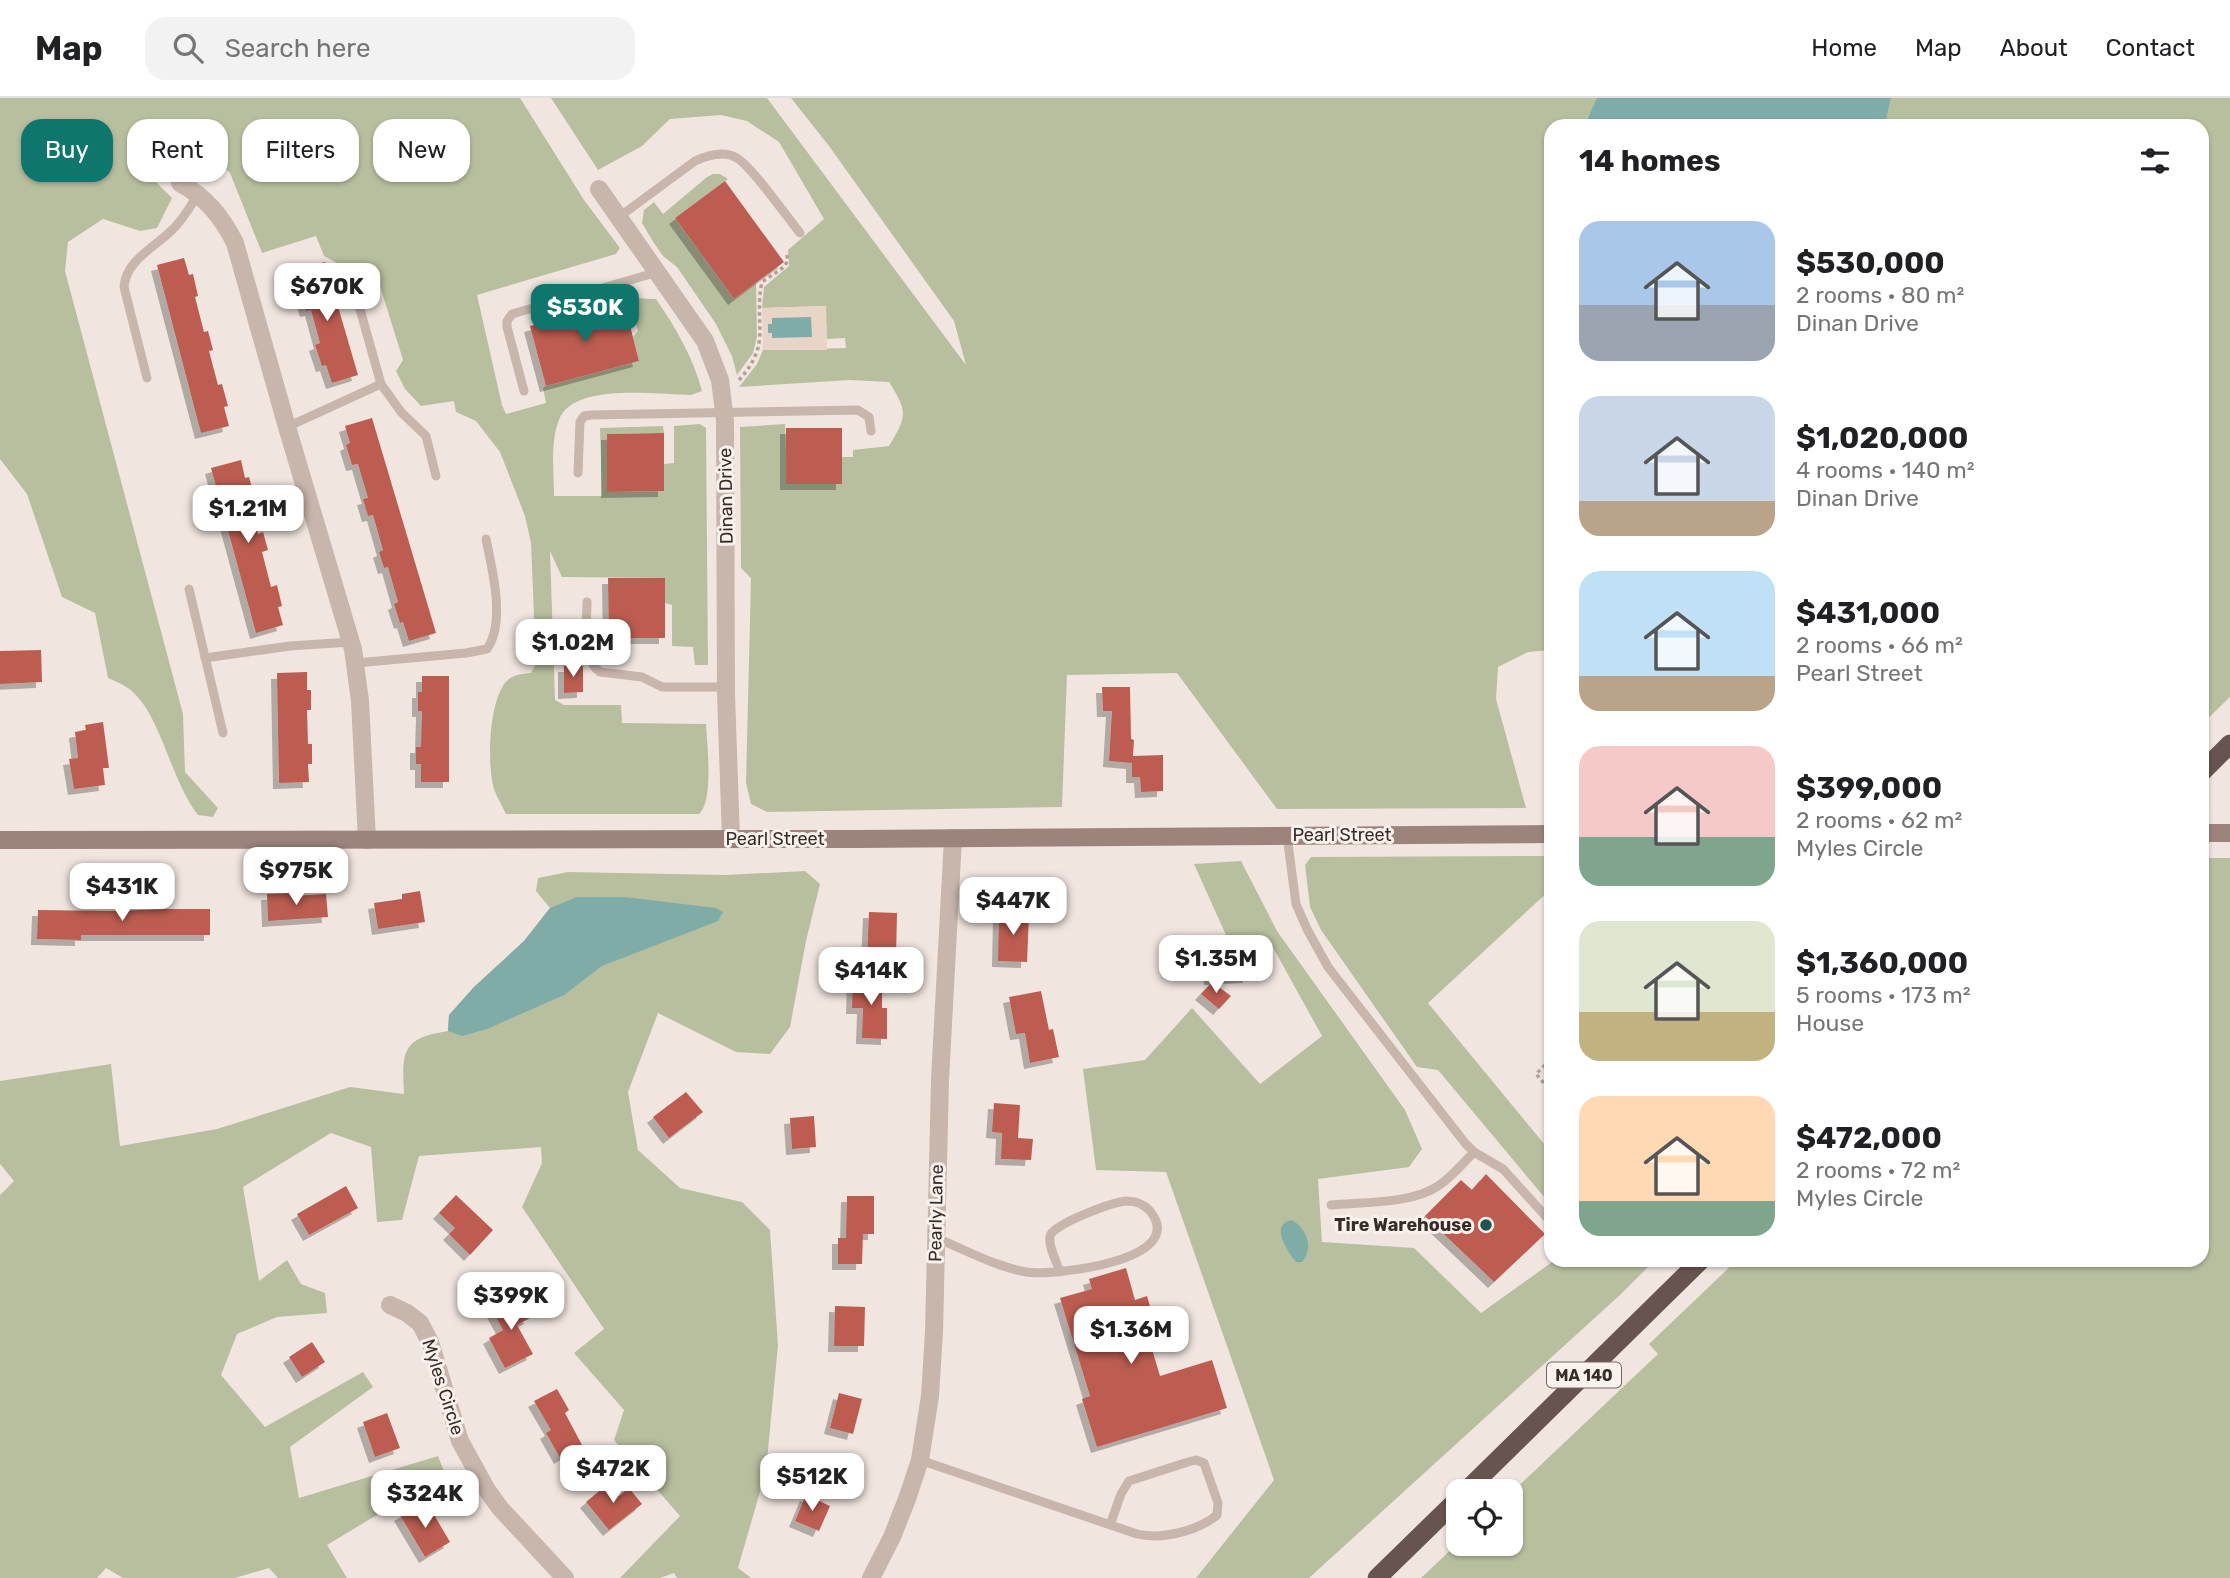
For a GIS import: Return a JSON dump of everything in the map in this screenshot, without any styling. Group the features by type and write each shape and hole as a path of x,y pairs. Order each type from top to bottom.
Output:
{"highway":[{"path":"2209,765 2230,744"},
{"name":"MA 140","path":"1478,1479 1694,1267"},
{"path":"1377,1578 1446,1511"}],"main road":[{"path":"2209,833 2230,833"},
{"name":"Pearl Street","path":"0,840 1544,834"}],"street":[{"path":"180,183 198,194 224,221 235,243 351,642 360,701 367,840"},
{"name":"Dinan Drive","path":"599,189 705,341 720,380 724,405 726,687 731,839"},
{"name":"Pearly Lane","path":"871,1578 892,1537 920,1460 930,1396 940,1080 953,838"},
{"name":"Myles Circle","path":"390,1305 407,1312 420,1323 437,1362 460,1441 487,1490 500,1508 565,1578"}],"lane":[{"path":"619,217 695,161 706,156 729,155 744,164 800,233"},
{"path":"147,378 124,287 126,272 172,231 198,194"},
{"path":"524,391 507,321 512,314 658,272"},
{"path":"356,295 381,384 401,412 426,436 436,476"},
{"path":"287,427 381,384"},
{"path":"578,472 578,430 584,416 724,405 858,410 869,417 872,430"},
{"path":"356,663 487,649 496,631 493,573 486,539"},
{"path":"189,589 223,733"},
{"path":"587,602 587,648 590,661 600,672 642,677 662,687 726,687"},
{"path":"205,659 290,646 351,642"},
{"path":"1287,836 1296,904 1328,967 1474,1152 1503,1169 1544,1214"},
{"path":"1331,1205 1422,1194 1438,1187 1474,1152"},
{"path":"936,1238 1012,1269 1060,1272 1118,1260 1149,1247 1156,1237 1156,1227 1150,1211 1136,1203 1120,1202 1059,1226 1050,1235 1050,1241 1060,1272"},
{"path":"920,1460 1110,1525 1150,1537 1162,1537 1210,1521 1217,1515 1218,1503 1204,1463 1196,1460 1129,1481 1121,1494 1110,1525"}],"path":[{"path":"724,405 757,356 760,346 759,301 762,282 784,267 788,260 786,252"},
{"path":"1544,1066 1536,1074 1544,1083"}],"green space":[{"path":"0,98 520,98 584,200 620,248 616,254 477,295 506,414 546,403 543,388 546,386 639,361 633,337 638,331 629,298 656,299 683,343 702,391 691,395 598,395 567,408 559,420 554,438 554,496 602,496 600,428 663,426 664,433 607,434 608,492 664,491 664,464 674,463 674,426 700,424 706,428 708,665 695,665 693,647 672,646 672,605 665,603 665,578 562,577 550,551 555,700 564,705 621,705 622,723 706,724 708,785 704,807 699,814 506,814 492,779 492,721 498,695 505,682 515,676 531,673 536,664 531,543 525,516 500,452 476,421 456,412 454,401 421,406 405,389 396,371 403,360 380,286 324,256 316,236 262,253 228,171 228,119 127,119 127,182 156,182 172,198 157,228 140,231 103,219 68,242 65,271 183,714 185,772 218,808 213,817 198,815 188,800 149,713 139,699 128,688 108,678 95,613 62,597 27,494 0,459"},
{"path":"551,98 767,98 966,365 954,321 829,146 791,98 1597,98 1586,119 1544,119 1544,651 1528,652 1498,667 1496,699 1526,808 1277,809 1177,673 1067,675 1062,807 767,812 751,804 746,783 751,578 741,568 740,427 785,424 787,484 841,484 842,457 853,457 853,450 889,446 902,420 902,408 889,382 850,380 739,387 757,364 763,350 846,348 845,338 827,339 825,306 762,308 764,287 789,266 788,250 824,219 779,142 747,121 721,115 670,119 642,146 598,170"},
{"path":"1891,98 2230,98 2230,697 2209,717 2209,119 1886,119"},
{"path":"713,174 720,174 728,179 675,218 734,299 756,283 757,337 753,353 737,375 732,356 716,324 677,267 663,256 642,223 644,210 654,202 663,214"},
{"path":"1544,856 1544,896 1428,1003 1544,1144 1544,1197 1438,1070 1417,1067 1321,930 1310,907 1305,865 1311,857"},
{"path":"2209,858 2230,858 2230,1578 1421,1578 1446,1554 1523,1556 1523,1482 1658,1354 1649,1344 1730,1267 2209,1267"},
{"path":"1241,861 1277,931 1405,1110 1422,1149 1409,1167 1318,1179 1322,1242 1414,1248 1481,1313 1545,1267 1648,1267 1309,1578 1196,1578 1274,1480 1166,1172 1096,1170 1083,1069 1145,1060 1192,1008 1260,1084 1322,1036 1271,944 1230,944 1194,864"},
{"path":"805,871 820,884 790,1027 770,1054 736,1052 658,1013 628,1092 638,1150 680,1188 742,1202 770,1230 778,1345 766,1471 738,1568 751,1578 677,1578 674,1573 660,1578 620,1578 680,1516 614,1440 624,1410 574,1353 604,1329 522,1207 542,1163 541,1147 419,1156 402,1220 377,1222 371,1147 331,1133 243,1187 259,1281 287,1260 301,1284 325,1293 327,1313 277,1317 237,1334 221,1375 265,1427 363,1372 373,1387 290,1447 299,1498 438,1456 445,1474 327,1545 347,1578 278,1578 269,1568 235,1578 123,1578 106,1568 97,1578 0,1578 0,1195 14,1181 0,1164 0,1081 111,1064 120,1146 217,1129 350,1087 404,1094 403,1067 408,1049 421,1038 448,1031 449,1015 474,987 524,941 550,908 536,891 538,878 568,872 725,875"}],"shaded area":[{"path":"826,306 827,350 763,350 762,308"}],"water":[{"path":"1597,98 1891,98 1886,119 1587,119"},
{"path":"811,317 812,337 772,338 772,333 768,333 768,324 772,324 772,318"},
{"path":"577,897 625,897 716,908 723,912 718,921 602,966 564,995 487,1029 462,1036 448,1031 449,1015 474,987 524,941 550,908"},
{"path":"1292,1220 1302,1228 1307,1239 1308,1251 1302,1262 1296,1262 1282,1238 1282,1227"}],"building":[{"path":"725,181 784,262 734,299 675,218"},
{"path":"184,258 189,275 193,274 198,296 195,297 204,332 208,331 213,350 209,351 218,385 222,384 228,406 224,407 229,426 201,433 157,265"},
{"path":"325,262 358,375 332,383 326,365 322,366 315,345 320,343 311,310 306,311 299,289 304,288 298,270"},
{"path":"624,302 639,361 546,386 530,326"},
{"path":"372,418 436,633 409,641 394,604 398,602 388,567 384,568 379,552 383,550 373,515 368,516 363,499 368,498 358,464 352,465 346,445 350,443 345,426"},
{"path":"786,428 842,428 842,484 786,484"},
{"path":"664,433 664,491 607,492 607,434"},
{"path":"241,460 245,478 249,477 255,498 249,500 258,534 263,532 268,550 262,552 271,587 277,585 282,606 278,607 283,625 256,633 211,468"},
{"path":"608,578 665,578 665,638 609,638"},
{"path":"41,650 42,682 0,684 0,651"},
{"path":"564,666 583,666 583,692 564,693"},
{"path":"307,672 307,690 311,690 311,710 307,710 308,744 312,744 312,764 308,764 309,782 279,783 277,673"},
{"path":"422,676 449,676 449,782 421,782 421,764 416,764 416,747 421,747 422,711 418,711 418,692 422,692"},
{"path":"1102,687 1130,687 1133,756 1163,755 1163,791 1141,792 1140,777 1132,777 1132,763 1109,761 1112,711 1103,711"},
{"path":"103,722 109,768 103,768 105,785 74,789 69,759 78,758 75,732 86,730 85,725"},
{"path":"420,891 425,922 378,929 374,903 402,899 402,894"},
{"path":"291,893 291,896 326,894 328,917 268,921 267,894"},
{"path":"210,909 210,935 81,935 81,940 37,939 38,910"},
{"path":"869,912 897,913 896,959 867,958"},
{"path":"999,913 1029,914 1027,962 998,961"},
{"path":"1248,950 1249,977 1210,979 1207,951"},
{"path":"853,977 882,978 882,1008 887,1008 887,1039 862,1038 863,1008 852,1008"},
{"path":"1212,982 1231,996 1219,1009 1201,994"},
{"path":"1041,991 1049,1030 1053,1029 1059,1057 1030,1063 1025,1033 1016,1034 1009,997"},
{"path":"686,1092 703,1112 669,1138 653,1117"},
{"path":"994,1103 1020,1105 1018,1138 1033,1139 1031,1160 1001,1159 1002,1133 992,1132"},
{"path":"814,1116 816,1147 792,1149 790,1118"},
{"name":"Tire Warehouse","path":"1486,1174 1544,1233 1494,1282 1425,1216 1461,1180 1472,1190"},
{"path":"346,1186 358,1208 309,1235 297,1214"},
{"path":"456,1195 493,1230 470,1255 449,1234 455,1228 439,1213"},
{"path":"847,1196 874,1196 874,1234 863,1234 862,1264 838,1264 838,1238 846,1238"},
{"path":"1126,1268 1135,1300 1147,1296 1152,1313 1142,1316 1160,1376 1212,1360 1227,1408 1097,1447 1082,1399 1090,1396 1060,1298 1092,1289 1089,1279"},
{"path":"518,1294 530,1318 517,1325 533,1354 505,1368 489,1338 503,1330 491,1308"},
{"path":"835,1306 865,1307 864,1346 834,1346"},
{"path":"312,1342 325,1362 302,1377 289,1357"},
{"path":"557,1389 569,1410 565,1413 582,1445 560,1458 546,1433 551,1430 534,1401"},
{"path":"839,1393 862,1399 853,1434 830,1428"},
{"path":"387,1413 400,1448 375,1457 363,1422"},
{"path":"609,1483 619,1496 629,1488 642,1504 609,1530 586,1502"},
{"path":"806,1495 830,1506 819,1531 795,1521"},
{"path":"421,1503 428,1516 433,1513 450,1542 425,1557 400,1515"}],"place":[{"name":"Tire Warehouse","path":"1486,1225"}]}
